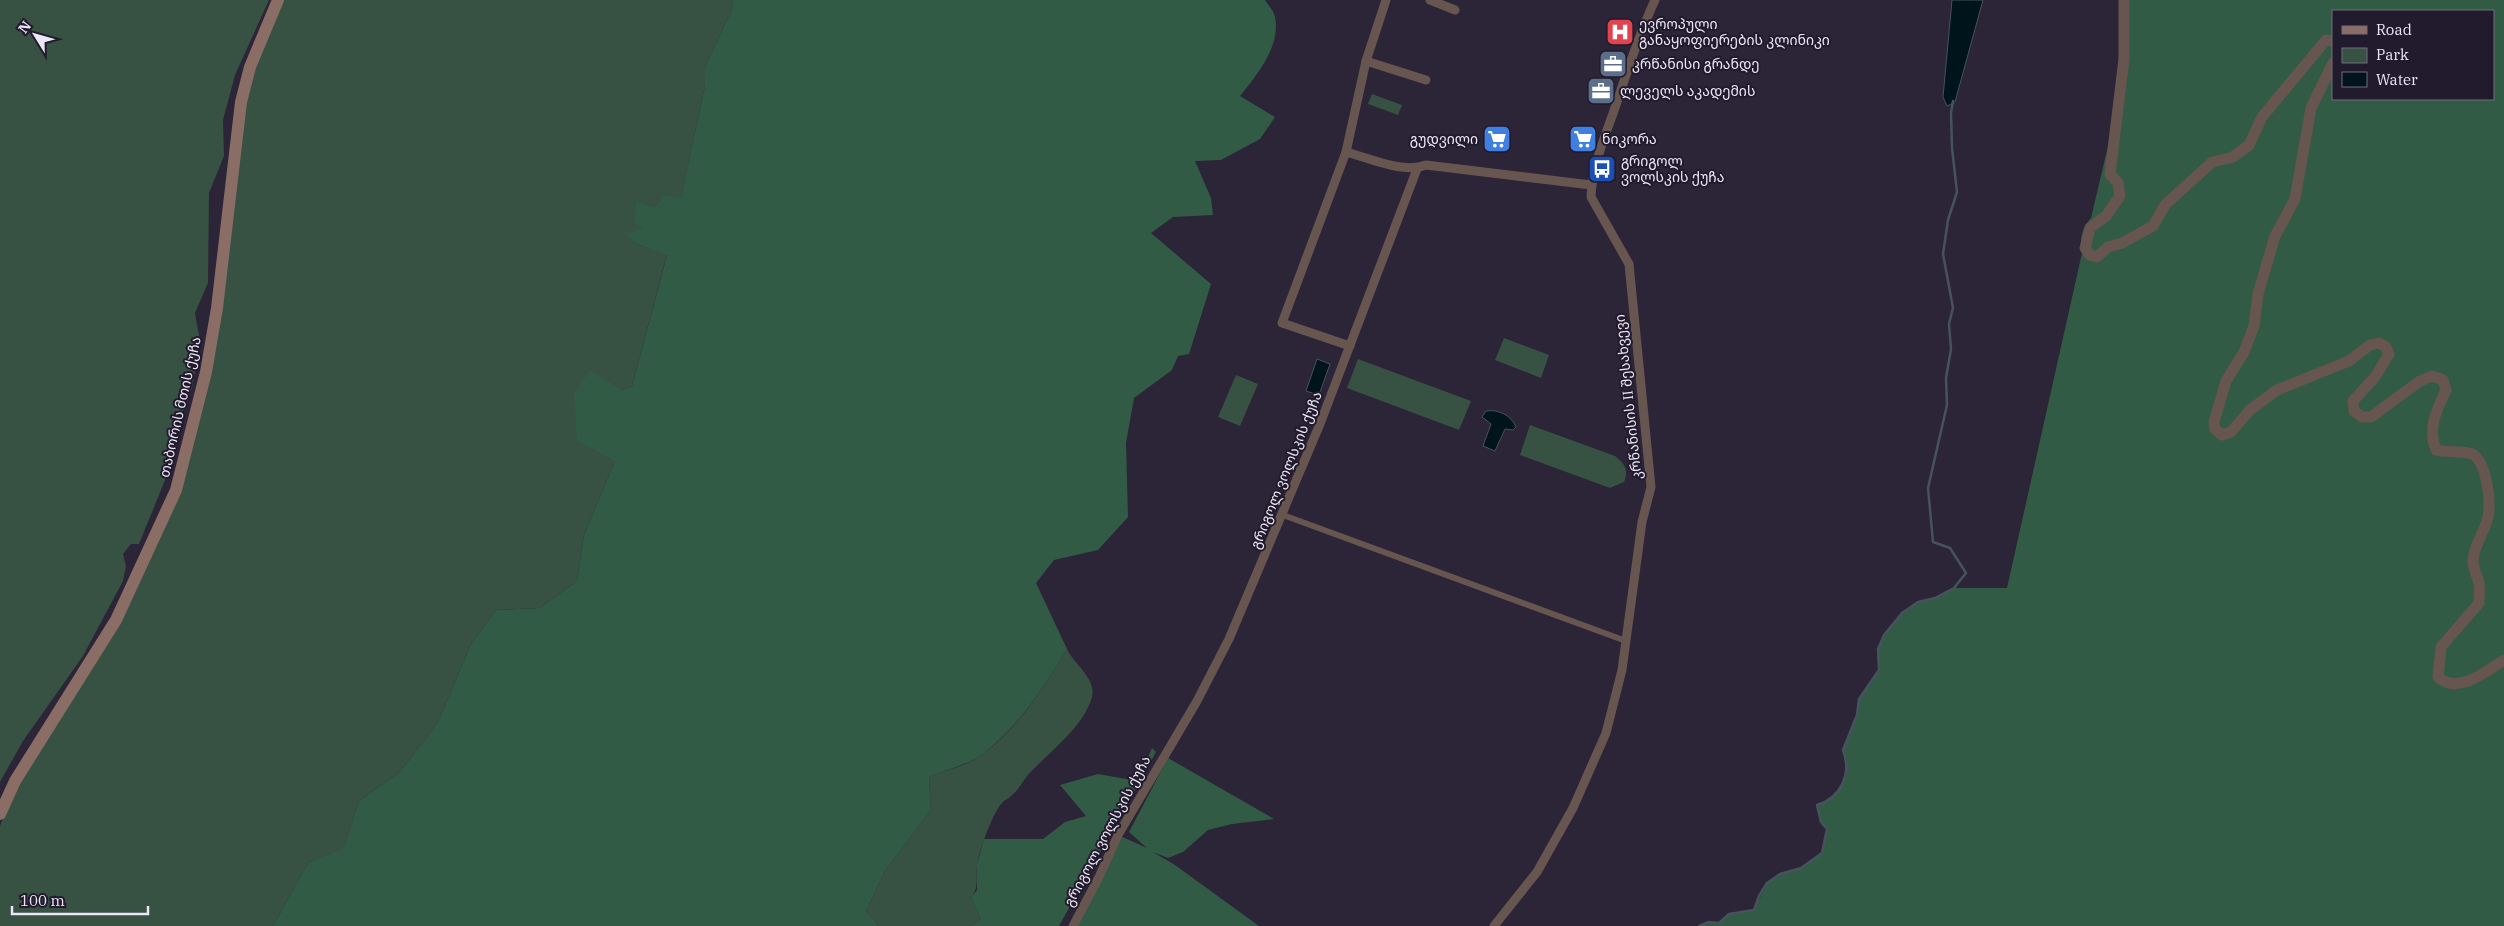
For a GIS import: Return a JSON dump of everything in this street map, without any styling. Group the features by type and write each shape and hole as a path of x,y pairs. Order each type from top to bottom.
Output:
{"main road":[{"name":"თაბორის მთის ქუჩა","path":"0,814 15,781 116,620 176,490 206,372 217,308 241,102 250,66 278,0"}],"street":[{"path":"1350,346 1282,323 1346,152 1366,61 1386,0"},
{"path":"1430,0 1455,10"},
{"name":"კრწანისის II შესახვევი","path":"1494,926 1537,872 1573,808 1606,733 1622,670 1642,522 1650,487 1629,264 1596,209 1591,197 1591,185 1604,139 1645,21 1655,0"},
{"path":"2124,0 2124,59 2110,174 2118,184 2120,196 2106,216 2090,228 2085,248 2090,255 2097,257 2108,247 2122,243 2153,226 2165,205 2212,162 2233,157 2249,145 2262,117 2320,46 2326,40 2332,41"},
{"path":"1366,61 1426,80"},
{"path":"2332,65 2311,108 2295,199 2275,236 2258,294 2254,326 2244,352 2226,381 2214,422 2215,429 2222,435 2231,432 2250,410 2277,390 2348,361 2370,345 2379,343 2386,347 2389,354 2375,377 2353,401 2354,411 2362,417 2371,417 2420,381 2432,376 2443,380 2446,390 2434,416 2432,439 2436,450 2447,453 2467,452 2474,455 2481,465 2488,488 2488,516 2474,553 2473,571 2479,583 2479,602 2441,647 2438,677 2444,683 2456,684 2481,675 2504,660"},
{"path":"1346,152 1417,168 1426,165 1591,185"},
{"name":"გრიგოლ ვოლსკის ქუჩა","path":"1073,926 1099,877 1118,835 1197,701 1229,639 1283,515 1350,346 1417,168"},
{"path":"1283,515 1626,641"}],"green space":[{"path":"0,0 269,0 235,75 223,120 224,156 209,193 208,283 195,313 200,341 192,388 177,426 172,463 139,544 131,544 123,554 126,566 123,581 83,656 23,741 0,782"},
{"path":"277,0 732,0 733,7 705,67 705,86 681,199 644,227 637,244 667,254 632,386 621,390 615,461 584,535 577,581 540,608 496,610 471,644 438,722 400,772 359,801 344,849 308,863 273,926 0,926 0,826 9,801 108,631 173,489 215,320 239,118"},
{"path":"732,0 1265,0 1273,13 1276,28 1271,49 1266,60 1240,96 1275,117 1260,139 1221,160 1195,161 1211,198 1213,215 1173,217 1151,233 1211,284 1189,354 1178,356 1172,370 1134,398 1126,443 1128,517 1098,550 1054,560 1036,583 1067,649 1030,705 996,743 971,761 929,777 931,810 885,871 866,911 879,926 273,926 308,863 344,848 359,801 400,772 438,722 471,644 496,610 540,608 577,581 584,535 615,461 577,441 574,393 590,370 621,390 632,386 667,255 637,244 625,234 643,228 634,222 636,202 655,208 665,195 681,198 705,86 705,67 733,7"},
{"path":"2119,0 2504,0 2504,926 1699,926 1709,922 1719,923 1729,914 1754,910 1767,883 1780,874 1801,868 1822,853 1827,830 1821,822 1817,805 1832,797 1842,784 1846,768 1843,750 1857,715 1859,699 1879,670 1878,649 1884,635 1902,613 1918,602 1935,598 1954,588 2007,588 2082,253 2082,234 2085,225 2091,218 2116,112 2122,44"},
{"path":"1372,94 1402,105 1398,115 1368,104"},
{"path":"1504,338 1549,355 1541,378 1495,360"},
{"path":"1358,359 1471,401 1459,430 1347,388"},
{"path":"1236,375 1258,384 1240,426 1218,417"},
{"path":"1530,425 1615,456 1625,467 1624,482 1610,488 1520,455"},
{"path":"1067,649 1088,678 1093,690 1092,697 1088,708 1074,729 1028,775 1018,789 1003,802 994,815 980,852 976,887 971,898 981,919 971,926 879,926 866,911 885,871 931,810 929,777 971,761 983,754 1008,732 1030,706"},
{"path":"1152,748 1156,752 1059,926 971,926 981,919 971,898 977,890 977,864 984,839 1043,839 1065,822 1086,816 1060,785 1098,774 1132,780 1145,764"},
{"path":"1168,758 1274,819 1232,824 1208,830 1183,852 1168,858 1153,852 1175,865 1259,926 1074,926 1118,835 1147,848 1129,832"}],"water":[{"path":"1952,0 1983,0 1955,102 1947,106 1943,97"},
{"path":"1317,359 1330,364 1319,395 1306,391"},
{"path":"1486,411 1504,414 1511,419 1516,427 1513,430 1505,429 1495,451 1483,446 1491,424 1482,417"}],"waterway":[{"path":"1699,926 1709,922 1719,923 1729,914 1754,910 1759,896 1767,883 1780,874 1801,868 1822,853 1827,829 1821,822 1817,805 1832,797 1842,784 1846,768 1843,750 1857,715 1859,699 1879,670 1878,649 1884,635 1902,613 1918,602 1935,598 1954,588 1966,573 1950,548 1933,542 1928,488 1947,405 1946,378 1951,349 1949,324 1953,308 1943,254 1948,220 1957,192 1952,148 1951,113 1953,101"}],"place":[{"name":"ევროპული განაყოფიერების კლინიკი","path":"1620,32"},
{"name":"კრწანისი გრანდე","path":"1613,64"},
{"name":"ლეველს აკადემის","path":"1601,91"},
{"name":"გუდვილი","path":"1497,139"},
{"name":"ნიკორა","path":"1583,139"},
{"name":"გრიგოლ ვოლსკის ქუჩა","path":"1602,169"}]}
